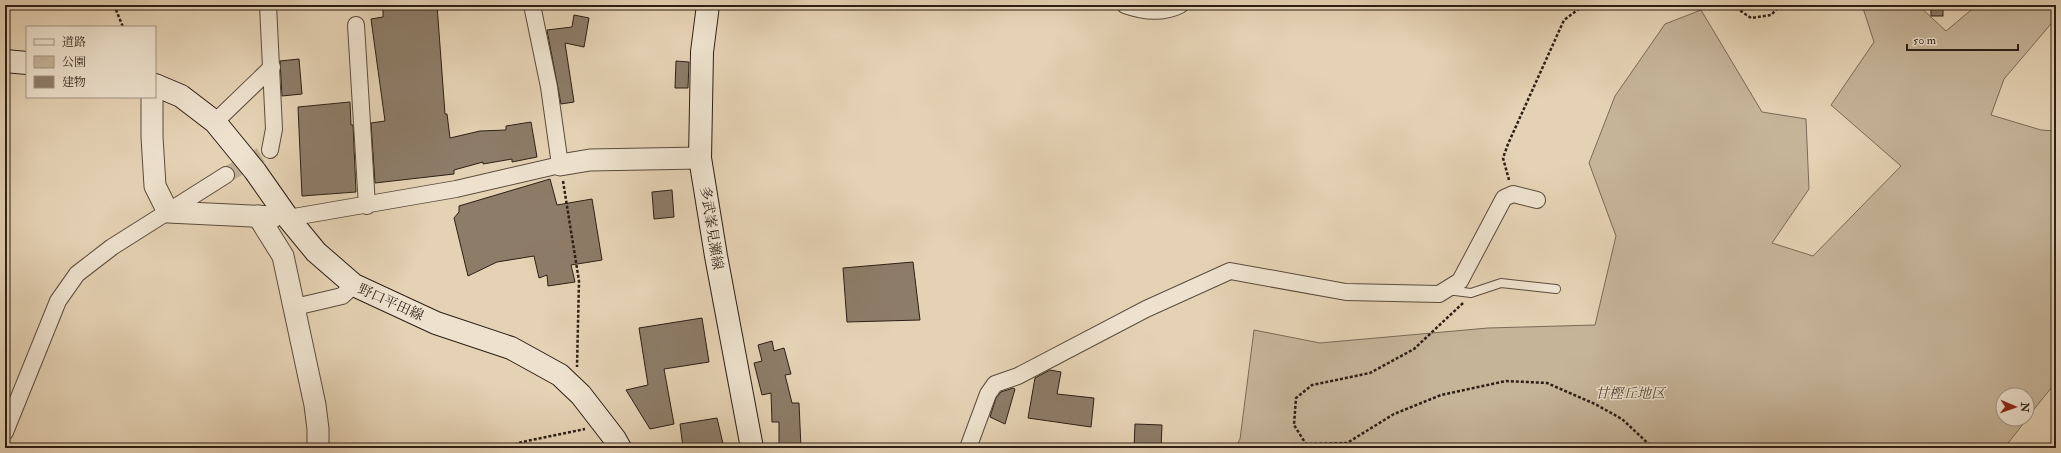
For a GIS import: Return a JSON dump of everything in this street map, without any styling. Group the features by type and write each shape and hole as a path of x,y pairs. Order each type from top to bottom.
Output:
{"main road":[{"name":"多武峯見瀬線","path":"708,5 702,52 700,158 719,272 752,448"},
{"path":"5,61 26,63"},
{"name":"野口平田線","path":"156,85 181,96 215,122 255,171 288,218 316,252 354,286 436,323 511,348 560,375 580,395 615,439 620,448"}],"street":[{"path":"268,5 274,129 270,150"},
{"path":"532,5 549,87 560,165"},
{"path":"1125,5 1143,11 1169,10 1180,5"},
{"path":"356,25 367,206"},
{"path":"215,122 272,66"},
{"path":"152,98 152,137 155,186 168,212"},
{"path":"168,212 288,218 367,206 456,189 560,165 590,160 700,158"},
{"path":"5,432 58,301 77,274 112,247 226,175"},
{"path":"968,448 988,394 995,384 1018,376 1146,309 1230,271 1346,292 1439,294 1460,281 1504,198 1513,194 1537,200"},
{"path":"258,216 283,256 315,405 318,429 318,448"},
{"path":"295,307 342,296 354,286"}],"lane":[{"path":"1447,290 1471,293 1501,283 1556,289"}],"path":[{"path":"114,5 123,26"},
{"path":"1513,194 1503,158 1508,144 1564,20 1584,5"},
{"path":"1732,5 1751,18 1771,15 1781,5"},
{"path":"560,165 579,281 577,367"},
{"path":"1471,293 1455,312 1414,348 1370,373 1312,385 1296,398 1294,424 1306,444 1347,443 1394,414 1441,395 1506,381 1547,383 1594,404 1622,419 1653,448"},
{"path":"505,448 522,442 592,428"}],"green space":[{"name":"甘樫丘地区","path":"1862,5 1918,5 1946,31 1977,5 2056,5 2056,18 2004,79 1991,115 2041,130 2056,131 2056,382 2035,408 2035,387 1995,387 1995,427 2021,427 2005,447 1235,448 1240,439 1254,330 1320,343 1488,328 1595,325 1616,236 1589,163 1615,96 1665,24 1701,10 1762,112 1806,119 1809,189 1772,243 1813,256 1901,166 1831,105 1874,42"}],"building":[{"path":"383,5 437,5 445,114 447,114 450,138 480,131 506,130 506,126 531,122 537,157 512,162 512,159 483,164 483,162 454,170 454,174 375,183 371,123 385,121 371,19 383,17"},
{"path":"1931,5 1943,5 1943,16 1931,16"},
{"path":"574,15 589,18 584,47 565,43 574,102 561,104 547,30 572,27"},
{"path":"299,59 302,94 282,96 280,61"},
{"path":"676,61 689,62 688,88 675,88"},
{"path":"350,102 351,125 353,125 356,192 302,196 298,107"},
{"path":"550,179 557,205 592,199 602,260 571,265 575,282 548,286 547,275 539,278 534,256 497,262 468,276 454,218 459,212 459,206"},
{"path":"672,190 674,217 654,219 652,192"},
{"path":"913,262 920,320 847,322 843,268"},
{"path":"702,318 709,362 664,369 674,424 650,429 626,390 648,385 639,328"},
{"path":"772,341 774,351 784,348 791,374 785,375 792,403 799,403 801,448 779,448 779,422 772,422 771,393 762,395 754,363 762,361 758,345"},
{"path":"1050,370 1061,372 1057,394 1094,398 1091,427 1028,418 1035,378"},
{"path":"1013,388 1015,389 1005,424 990,417 996,398 1001,392"},
{"path":"717,418 724,448 683,448 680,424"},
{"path":"1135,424 1162,425 1161,448 1134,448"}],"tunnel":[{"path":"226,175 270,150"}]}
